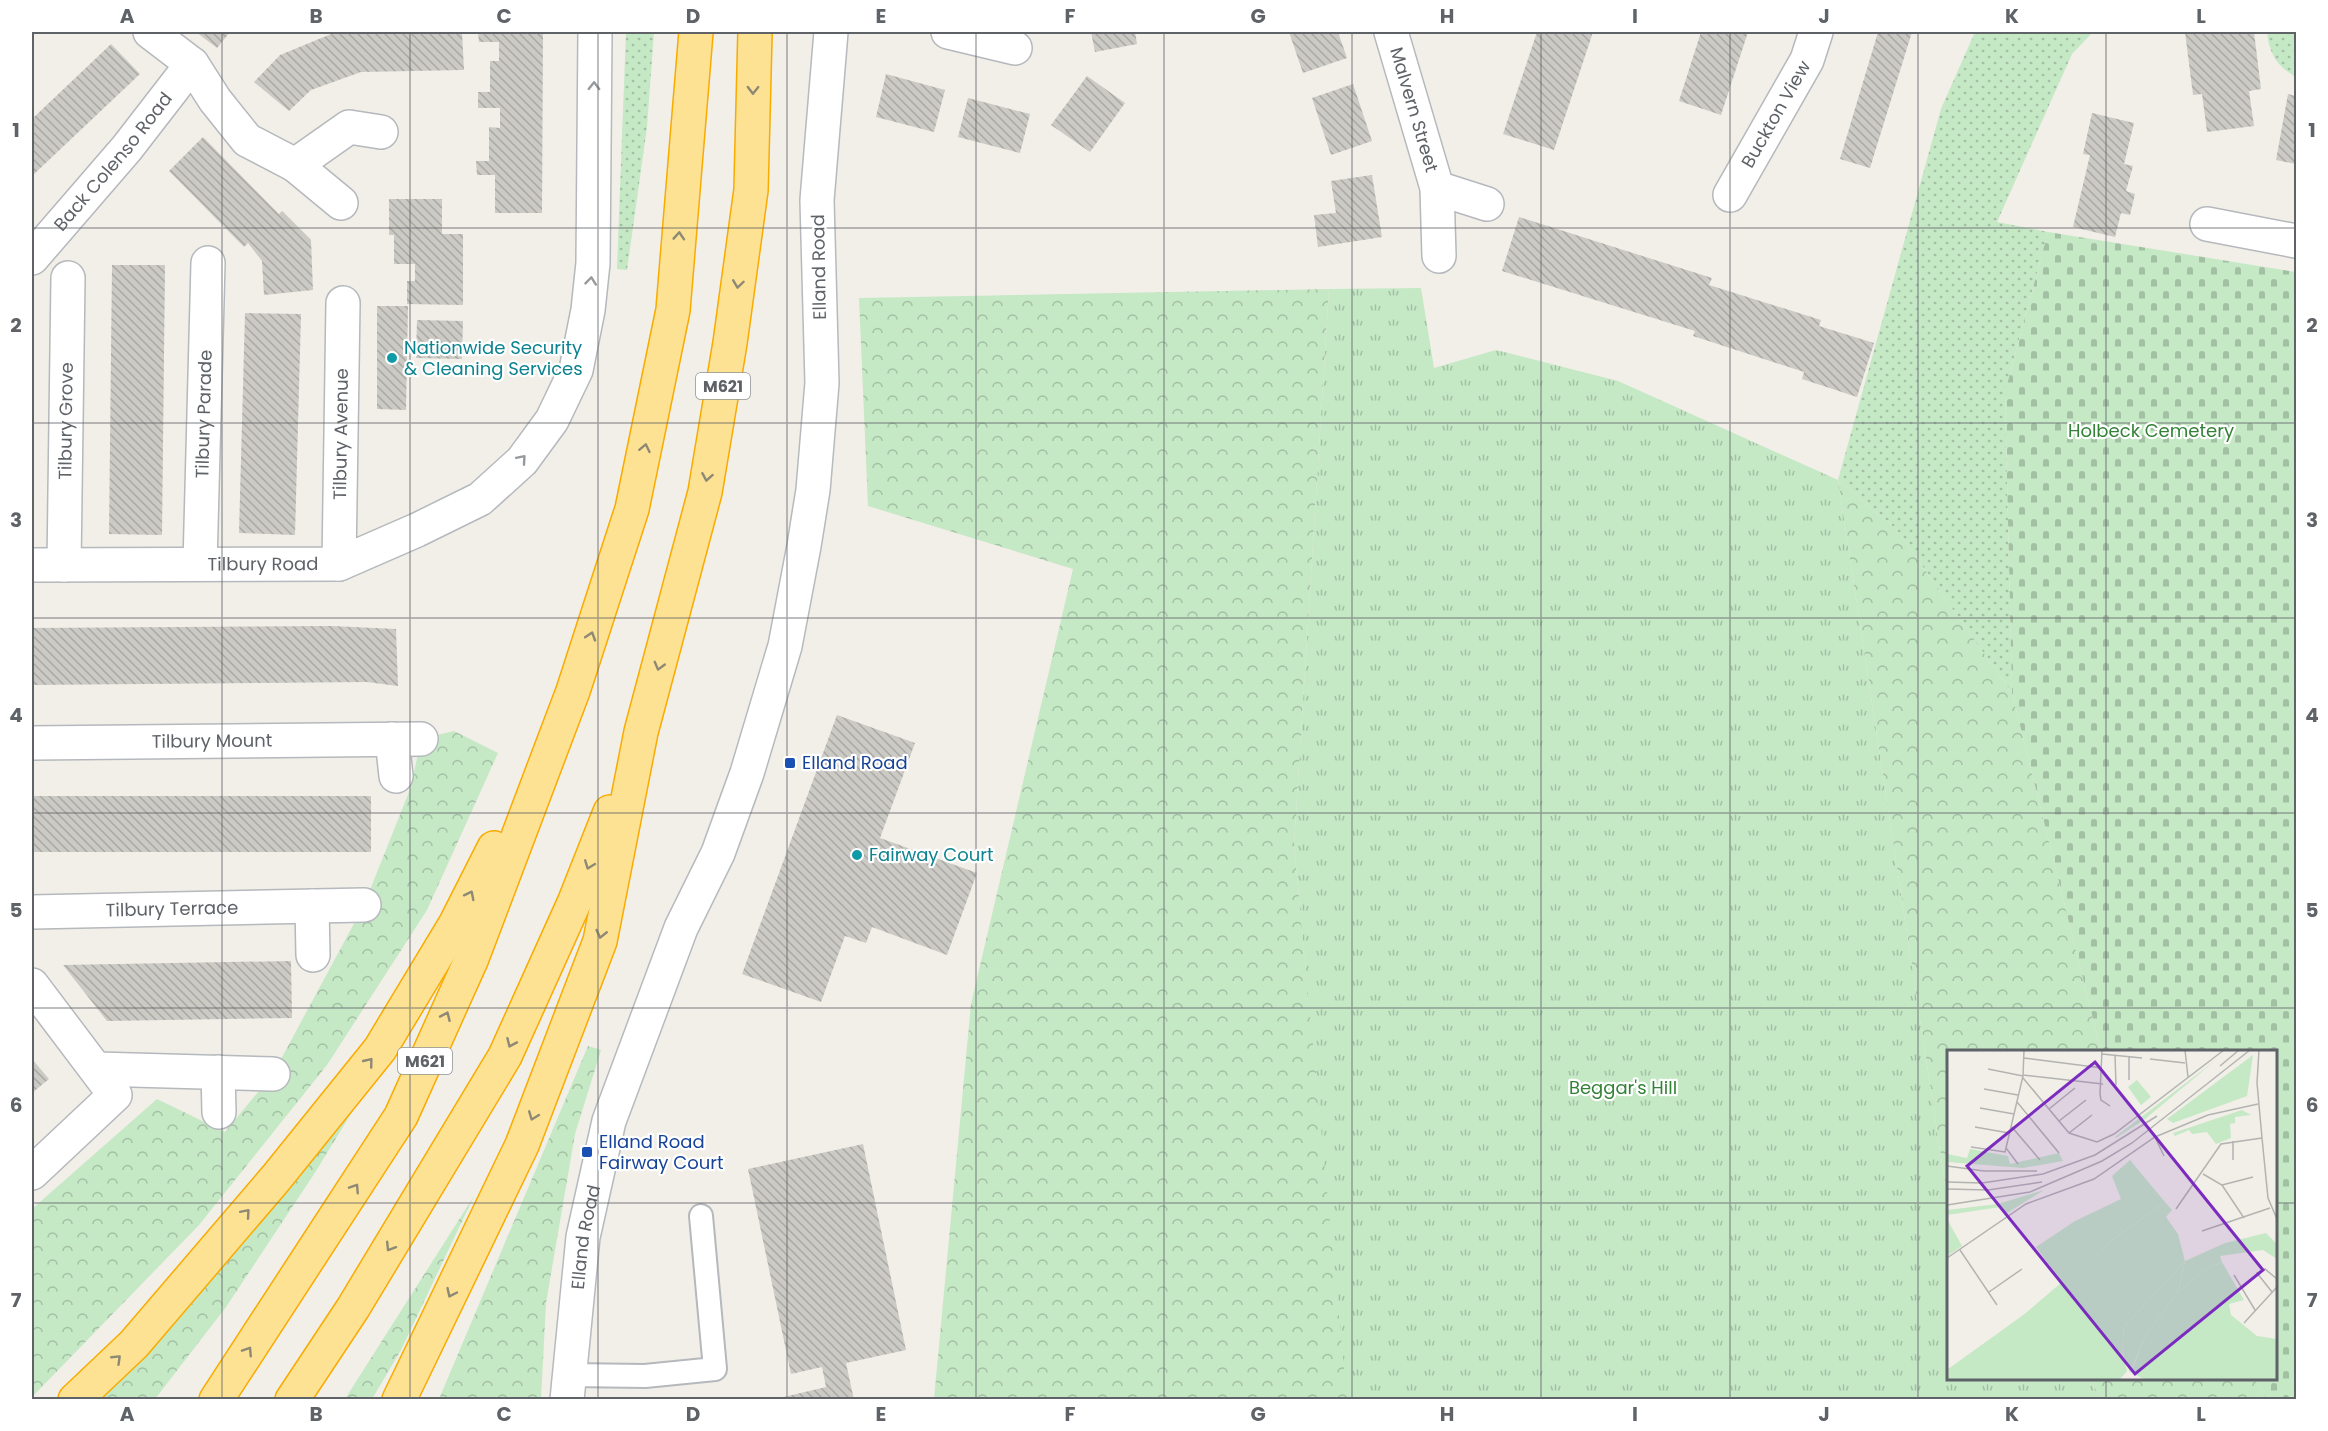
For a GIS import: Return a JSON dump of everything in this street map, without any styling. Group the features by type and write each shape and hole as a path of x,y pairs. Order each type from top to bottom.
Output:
{"highway":[{"name":"M621","path":"216,1400 401,1116 472,958 573,691 632,509 673,310 696,32"},
{"name":"M621","path":"292,1400 359,1298 505,1056 574,903 641,732 705,492 730,343 751,190 755,32"},
{"path":"75,1400 134,1344 276,1178 380,1049 456,923 573,691"},
{"path":"399,1400 522,1145 600,941 641,732"}],"street":[{"path":"150,32 192,64 215,100 247,140 295,165 341,203"},
{"name":"Tilbury Road","path":"32,565 339,564 480,499 522,461 552,420 576,370 588,310 593,263 595,32"},
{"name":"Elland Road","path":"568,1387 583,1237 609,1121 681,928 718,853 747,773 785,646 813,490 822,383 818,200 823,102 831,32"},
{"path":"948,32 1016,48"},
{"name":"Malvern Street","path":"1391,32 1437,188 1439,256"},
{"name":"Buckton View","path":"1730,195 1808,60 1816,32"},
{"name":"Back Colenso Road","path":"32,258 120,157 192,64"},
{"path":"295,165 349,128 381,132"},
{"name":"Malvern Street","path":"1437,188 1487,204"},
{"path":"2207,224 2296,241"},
{"name":"Tilbury Parade","path":"200,564 208,263"},
{"name":"Tilbury Grove","path":"64,565 68,279"},
{"name":"Tilbury Avenue","path":"339,564 343,303"},
{"name":"Tilbury Mount","path":"32,743 406,739 396,776"},
{"name":"Tilbury Terrace","path":"32,912 364,905"},
{"path":"312,906 314,955"},
{"path":"32,985 116,1095 32,1173"},
{"path":"97,1069 273,1074"},
{"path":"218,1072 219,1112"}],"lane":[{"path":"568,1387 715,1369 700,1216"}],"green space":[{"path":"626,32 654,32 647,127 627,270 617,269"},
{"path":"1975,32 2093,32 2072,54 1997,222 2048,232 2005,392 2012,693 1896,529 1838,480 1941,109"},
{"path":"2267,32 2296,32 2296,77 2275,59"},
{"name":"Holbeck Cemetery","path":"2048,232 2296,272 2296,1399 2266,1399 2255,1380 2277,1380 2277,1050 2101,1050 2012,693 2005,392"},
{"name":"Beggar's Hill","path":"1421,288 1434,368 1496,350 1618,381 1838,480 1947,1196 1947,1380 2086,1380 2106,1399 1347,1399 1294,846 1329,289"},
{"path":"1329,289 1294,846 1338,1297 1400,1399 934,1399 971,1004 1073,569 868,506 859,298"},
{"path":"1838,480 1896,529 2012,693 2101,1050 1947,1050 1947,1196"},
{"path":"454,731 498,753 427,910 327,1065 199,1225 32,1397 32,1209 157,1099 225,1132 273,1074 364,905 411,787 421,739"},
{"path":"396,1040 316,1171 226,1307 155,1399 93,1400"},
{"path":"588,1046 601,1050 575,1134 546,1303 541,1399 439,1399"},
{"path":"474,1196 401,1350 372,1399 345,1399"},
{"path":"2086,1380 2255,1380 2266,1399 2106,1399"}],"building":[{"path":"196,32 230,32 217,48"},
{"path":"336,32 462,32 464,70 361,72 311,90 289,111 254,82 280,55"},
{"path":"478,32 543,32 542,213 495,213 495,175 477,175 476,161 489,161 489,127 500,128 500,108 478,108 478,92 490,92 490,61 499,61 499,42 479,42"},
{"path":"1091,32 1135,32 1137,44 1095,52"},
{"path":"1289,32 1338,32 1347,58 1303,73"},
{"path":"1537,32 1593,32 1554,150 1503,134"},
{"path":"1701,32 1748,32 1721,115 1679,101"},
{"path":"1878,32 1912,32 1870,168 1840,159"},
{"path":"2185,32 2254,32 2261,89 2249,91 2254,126 2207,132 2202,94 2193,95"},
{"path":"111,44 140,74 32,176 32,119"},
{"path":"886,74 945,90 934,132 876,117"},
{"path":"1087,76 1125,103 1090,152 1051,125"},
{"path":"1353,84 1372,141 1331,155 1312,98"},
{"path":"2288,94 2296,96 2296,164 2276,160"},
{"path":"968,98 1030,114 1020,153 958,137"},
{"path":"2092,113 2134,123 2124,164 2133,166 2126,191 2135,194 2130,215 2121,213 2115,237 2073,227 2090,155 2083,154"},
{"path":"203,137 279,214 282,211 311,240 313,290 264,295 262,261 248,243 244,247 169,171"},
{"path":"1372,175 1382,237 1318,247 1314,215 1336,213 1331,181"},
{"path":"389,199 442,199 442,234 463,234 463,305 407,304 407,281 415,281 415,264 394,264 394,235 389,235"},
{"path":"1519,217 1712,278 1709,285 1821,320 1819,326 1874,343 1857,397 1802,379 1804,372 1693,336 1695,331 1502,271"},
{"path":"112,265 165,265 162,535 109,534"},
{"name":"Nationwide Security & Cleaning Services","path":"377,306 408,306 406,410 377,409"},
{"path":"245,313 301,314 295,535 239,533"},
{"path":"417,320 463,321 462,359 416,358"},
{"path":"332,626 396,629 398,686 367,682 32,685 32,628"},
{"name":"Fairway Court","path":"837,715 915,743 880,838 977,873 947,955 872,927 866,943 845,936 821,1002 742,974"},
{"path":"32,796 371,796 371,852 32,852"},
{"path":"291,961 292,1018 107,1021 63,965"},
{"path":"32,1059 49,1079 32,1093"},
{"path":"863,1144 906,1350 846,1363 854,1400 771,1400 826,1387 822,1367 791,1374 748,1169"}],"place":[{"name":"Nationwide Security & Cleaning Services","path":"392,358"},
{"name":"Elland Road","path":"790,763"},
{"name":"Fairway Court","path":"857,855"},
{"name":"Elland Road Fairway Court","path":"587,1152"}]}
